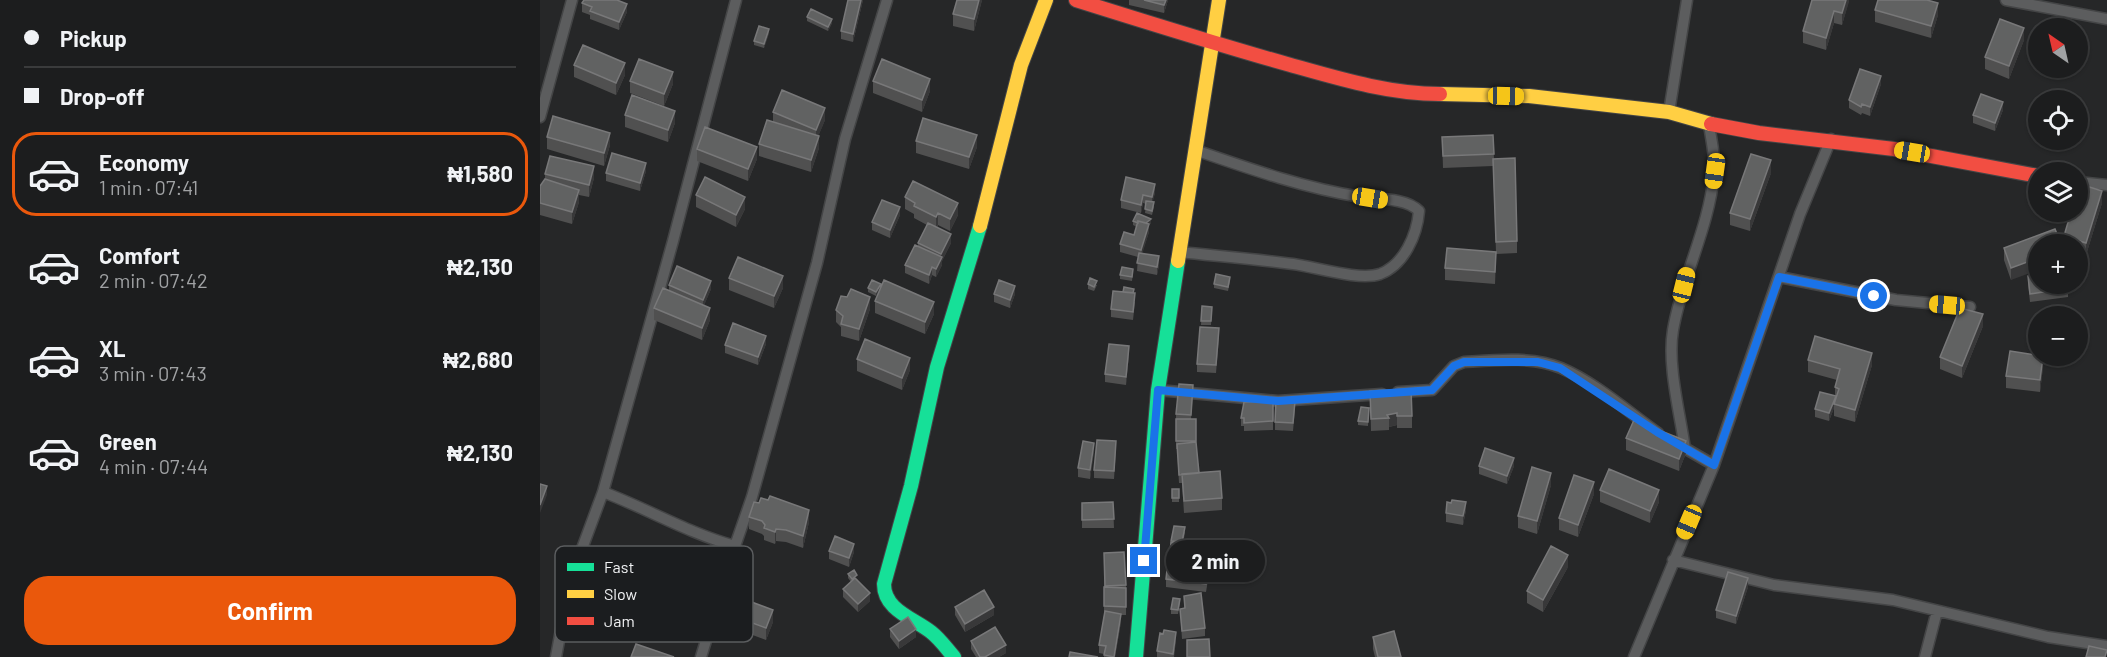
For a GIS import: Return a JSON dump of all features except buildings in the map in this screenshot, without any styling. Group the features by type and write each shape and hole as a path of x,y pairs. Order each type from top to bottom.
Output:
{"street":[{"path":"540,117 573,0"},
{"path":"583,546 603,492 736,0"},
{"path":"603,492 639,506 705,538 735,546 752,497 817,263 844,139 887,0"},
{"path":"954,657 932,633 890,604 884,596 884,584 911,486 937,367 992,186 1021,65 1046,0"},
{"path":"1076,0 1212,44 1330,76 1414,94 1529,96 1669,112 1709,124 1759,133 1831,139 1966,160 2028,174"},
{"path":"1136,657 1158,390 1219,0"},
{"path":"1669,112 1687,0"},
{"path":"2006,0 2107,19"},
{"path":"1685,449 1674,380 1672,332 1690,262 1711,200 1715,171 1709,124"},
{"path":"1634,657 1714,465 1800,214 1831,139"},
{"path":"1179,252 1378,275 1397,262 1418,227 1419,211 1411,204 1350,195 1282,180 1196,150"},
{"path":"2088,183 2107,185"},
{"path":"1779,277 1896,300 1970,307"},
{"path":"1158,390 1278,401 1432,390 1454,366 1464,362 1538,362 1560,368 1584,381 1657,432 1714,465"},
{"path":"1673,560 1774,585 1893,600 2048,637 2107,646"},
{"path":"1925,657 1937,611"},
{"path":"556,657 559,642"},
{"path":"701,657 706,642"}],"traffic: fast":[{"path":"954,657 931,632 894,607 885,593 884,584 911,486 937,367 980,226"},
{"path":"1136,657 1158,390 1178,261"}],"traffic: slow":[{"path":"980,226 1021,65 1046,0"},
{"path":"1178,261 1219,0"},
{"path":"1440,94 1529,96 1669,112 1711,124"}],"traffic: jam":[{"path":"1076,0 1344,80 1401,91 1440,94"},
{"path":"1711,124 1759,133 1894,149 2028,174"}],"route":[{"path":"1144,561 1158,390 1278,401 1421,391 1437,387 1454,366 1464,362 1490,360 1538,362 1560,368 1584,381 1657,432 1714,465 1779,277 1874,296"}]}
